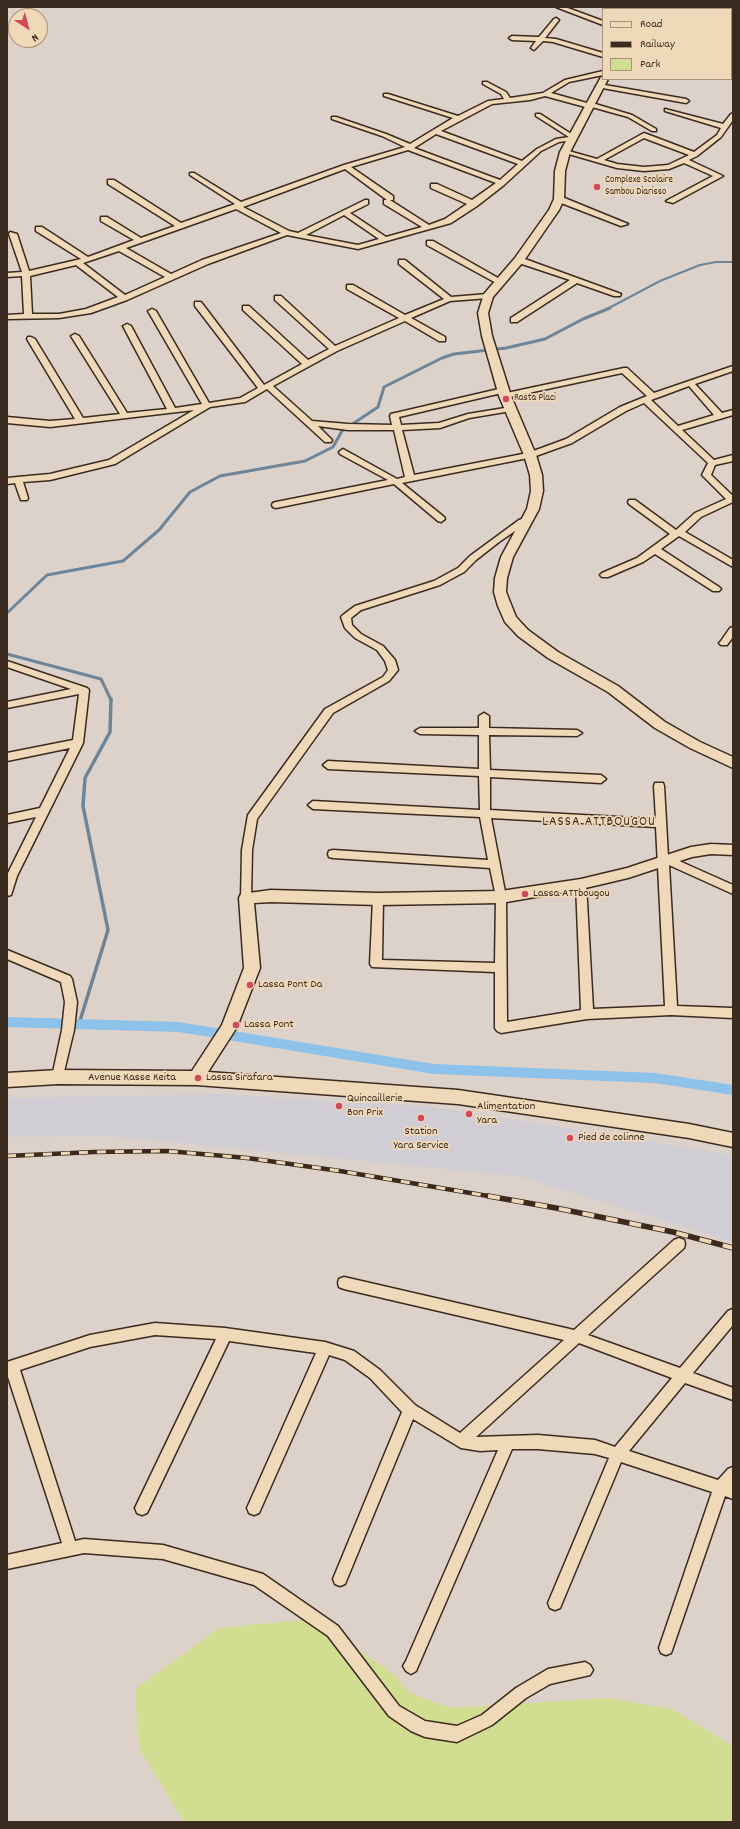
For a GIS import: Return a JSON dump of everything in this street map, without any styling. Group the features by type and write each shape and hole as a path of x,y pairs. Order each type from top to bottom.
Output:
{"street":[{"path":"559,7 602,23"},
{"path":"534,48 556,20"},
{"path":"512,38 542,38 565,42 602,55"},
{"path":"7,274 26,274 87,260 139,240 240,206 346,166 409,147 490,102 545,94 567,81 602,74"},
{"path":"686,101 601,82 565,152 560,171 559,200 554,210 519,260 488,296 483,312 487,336 504,393 530,455 536,475 537,491 533,509 507,557 500,578 500,592 510,619 523,633 552,655 612,689 660,725 695,745 733,763"},
{"path":"485,83 504,93 508,100"},
{"path":"545,94 630,116 654,130"},
{"path":"386,95 459,118"},
{"path":"667,110 725,127"},
{"path":"538,115 572,138"},
{"path":"565,152 617,166 644,169 669,167 696,155 719,136 733,115"},
{"path":"334,118 384,135 409,147 501,183"},
{"path":"436,132 524,164"},
{"path":"598,161 644,135 696,155"},
{"path":"192,174 240,206 287,233 358,246 385,240 448,221 474,204 501,183 539,150 558,140 572,138"},
{"path":"670,201 719,176 684,160"},
{"path":"346,166 428,228"},
{"path":"111,182 180,226"},
{"path":"434,186 474,204"},
{"path":"559,200 624,224"},
{"path":"300,235 365,202"},
{"path":"344,212 385,240"},
{"path":"104,219 139,240"},
{"path":"39,229 87,260"},
{"path":"7,317 59,316 88,311 124,298 205,262 287,233"},
{"path":"13,234 26,274 28,316"},
{"path":"430,243 501,282"},
{"path":"120,248 171,277"},
{"path":"519,260 617,294"},
{"path":"402,262 449,299"},
{"path":"78,263 124,298"},
{"path":"514,320 576,280"},
{"path":"350,287 442,339"},
{"path":"7,420 50,424 172,411 242,400 334,349 449,299 488,296"},
{"path":"278,298 334,349"},
{"path":"198,304 265,388 328,440"},
{"path":"246,308 307,364"},
{"path":"152,311 207,406"},
{"path":"127,326 172,411"},
{"path":"75,336 125,416"},
{"path":"31,339 80,420"},
{"path":"276,505 530,455 569,441 623,409 649,398 733,368"},
{"path":"410,478 394,416 624,370 676,429 712,463"},
{"path":"691,384 720,416"},
{"path":"7,481 50,477 112,462 207,406"},
{"path":"309,423 348,427 397,428 440,424 468,416 511,409"},
{"path":"676,429 733,412"},
{"path":"343,452 395,481 441,519"},
{"path":"712,463 733,458"},
{"path":"606,575 640,560 678,533 698,515 732,499 706,475 712,463"},
{"path":"18,480 24,498"},
{"path":"632,502 678,533 733,564"},
{"path":"196,1078 229,1026 252,968 246,898 248,850 252,818 329,711 386,679 393,670 390,660 380,648 358,636 348,626 346,617 358,608 365,605 419,589 443,580 461,570 473,558 496,540 522,522 528,520"},
{"path":"654,549 716,589"},
{"path":"724,643 733,630"},
{"path":"7,664 84,690"},
{"path":"7,705 84,690"},
{"path":"7,892 10,877 45,811 78,743 84,690"},
{"path":"484,716 485,814 493,864 501,897 501,1028 587,1014 671,1010 733,1013"},
{"path":"420,730 577,733"},
{"path":"7,757 78,743"},
{"path":"328,765 601,779"},
{"path":"659,786 665,861 671,1010"},
{"path":"313,805 661,823"},
{"path":"7,819 45,811"},
{"path":"246,898 271,896 378,899 501,897 581,884 628,873 698,851 710,849 733,850"},
{"path":"333,854 493,864"},
{"path":"665,861 733,890"},
{"path":"581,884 587,1014"},
{"path":"378,899 376,964 500,968"},
{"path":"7,954 66,979 71,1002 68,1030 58,1077"},
{"name":"Avenue Kasse Keita","path":"7,1080 58,1077 196,1078 458,1097 689,1131 733,1140"},
{"path":"461,1442 679,1244"},
{"path":"344,1283 578,1337 733,1394"},
{"path":"555,1603 618,1454 733,1315"},
{"path":"71,1549 9,1367 90,1341 155,1329 225,1334 325,1348 349,1355 375,1374 410,1410 461,1442 480,1444 538,1442 595,1446 727,1490"},
{"path":"142,1508 225,1334"},
{"path":"254,1508 325,1348"},
{"path":"340,1579 410,1410"},
{"path":"411,1666 508,1442"},
{"path":"666,1648 733,1474"},
{"path":"7,1562 84,1546 163,1552 258,1579 333,1631 394,1711 416,1726 425,1729 457,1734 487,1720 521,1693 548,1677 585,1670"}],"shaded area":[{"path":"221,1094 435,1107 733,1155 733,1242 518,1176 109,1136 7,1137 7,1098"}],"green space":[{"path":"313,1619 395,1675 410,1693 451,1708 607,1698 672,1709 733,1746 733,1822 184,1822 139,1749 135,1689 219,1628"}],"waterway":[{"path":"607,309 660,281 700,265 716,262 733,262"},
{"path":"7,613 47,575 123,561 159,530 190,492 220,476 305,461 333,447 342,431 378,407 384,387 442,358 454,354 506,348 545,339 583,319 610,308"},
{"path":"7,654 101,679 111,700"},
{"path":"79,1024 108,930 83,806 85,778 110,732 111,700"},
{"path":"7,1022 179,1027 434,1069 655,1078 733,1090"}],"railway":[{"path":"7,1156 94,1152 167,1151 247,1158 340,1171 494,1197"},
{"path":"488,1196 556,1208 673,1232 733,1248"}],"place":[{"name":"Complexe Scolaire Sambou Diarisso","path":"597,187"},
{"name":"Rasta Placi","path":"506,399"},
{"name":"Lassa ATTbougou","path":"525,894"},
{"name":"Lassa Pont Da","path":"250,985"},
{"name":"Lassa Pont","path":"236,1025"},
{"name":"Lassa Sirafara","path":"198,1078"},
{"name":"Quincaillerie Bon Prix","path":"339,1106"},
{"name":"Alimentation Yara","path":"469,1114"},
{"name":"Station Yara Service","path":"421,1118"},
{"name":"Pied de colinne","path":"570,1138"}],"district":[{"name":"LASSA ATTBOUGOU","path":"599,823"}]}
